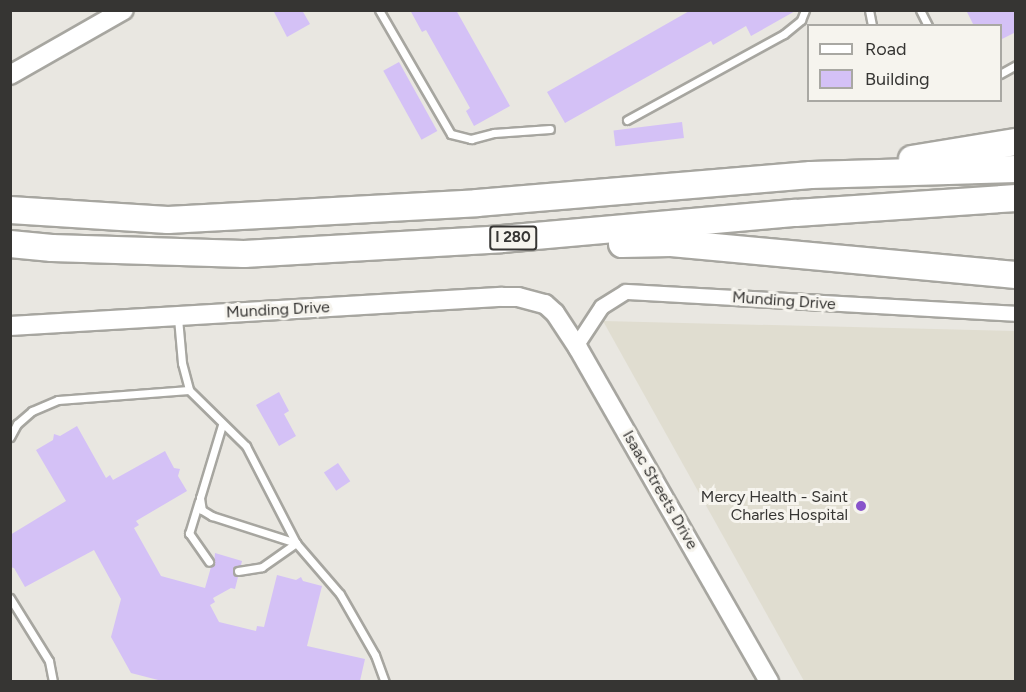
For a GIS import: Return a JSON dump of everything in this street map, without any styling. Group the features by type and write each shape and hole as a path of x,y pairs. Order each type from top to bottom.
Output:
{"highway":[{"path":"811,175 1016,142"},
{"name":"I 280","path":"10,210 168,220 477,203 811,175 1016,169"},
{"name":"I 280","path":"10,244 76,249 244,254 502,240 796,213 1016,198"},
{"path":"502,240 584,245 671,243 1016,275"}],"street":[{"path":"10,75 124,10"},
{"name":"Munding Drive","path":"577,345 602,307 626,292 1016,314"},
{"name":"Munding Drive","path":"10,326 502,297 518,297 545,304"},
{"name":"Isaac Streets Drive","path":"545,304 555,313 577,345 769,681"}],"lane":[{"path":"378,10 447,129 455,136 471,139 494,133 550,129"},
{"path":"627,120 784,34 801,20 805,10"},
{"path":"920,10 927,24"},
{"path":"1002,73 1016,65"},
{"path":"178,316 182,363 189,390 222,425 246,446 296,543 340,594 375,656 385,681"},
{"path":"10,437 17,424 32,411 58,400 189,390"},
{"path":"209,562 189,533 222,425"},
{"path":"200,498 202,510 212,516 296,543"},
{"path":"238,571 261,567 296,543"},
{"path":"10,598 49,661 53,681"}],"shaded area":[{"name":"Mercy Health - Saint Charles Hospital","path":"603,321 1015,331 1015,681 804,681"}],"building":[{"path":"273,10 302,10 310,24 287,37"},
{"path":"410,10 456,10 510,106 474,126 466,111 470,108 426,30 422,32"},
{"path":"691,10 797,10 751,36 746,26 713,45 711,41 565,123 547,92"},
{"path":"966,10 1016,10 1016,32 1002,39 1002,24 973,24"},
{"path":"399,62 437,131 422,140 383,71"},
{"path":"682,122 684,138 615,146 614,130"},
{"path":"279,392 289,411 284,414 296,436 279,446 256,405"},
{"path":"77,426 106,478 110,475 113,480 165,451 174,468 180,469 178,476 187,491 136,521 139,525 134,528 161,576 205,588 214,564 215,553 242,561 241,565 233,570 233,574 238,577 235,589 231,588 213,598 215,602 210,605 219,622 256,631 257,626 264,627 277,575 296,580 301,577 303,581 322,586 307,646 365,659 360,681 162,681 131,673 111,637 121,599 94,550 25,587 14,568 10,567 10,535 66,501 36,450 53,440 54,434 60,436"},
{"path":"338,463 350,481 336,491 324,473"}],"place":[{"name":"Mercy Health - Saint Charles Hospital","path":"861,506"}]}
